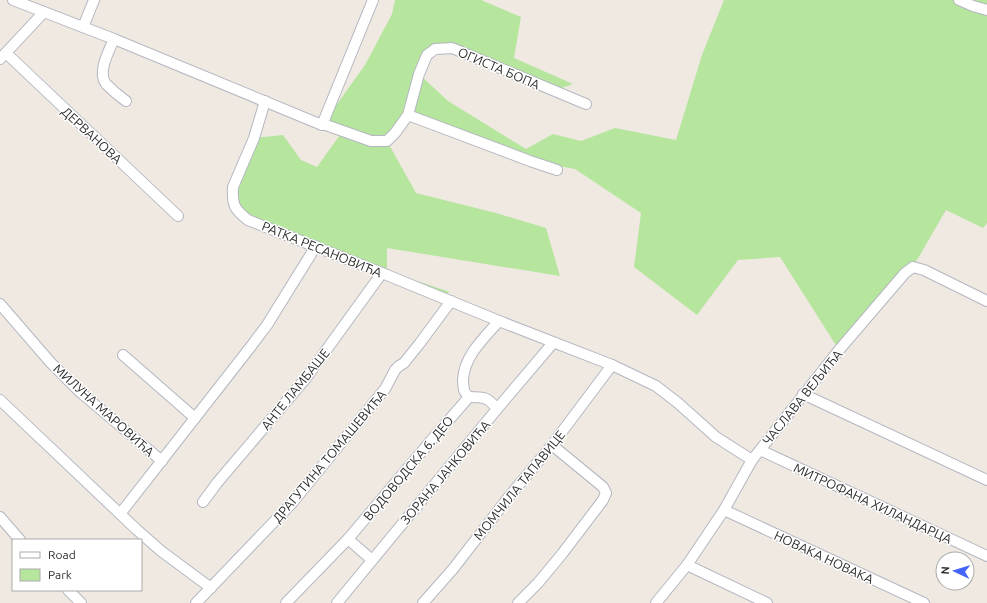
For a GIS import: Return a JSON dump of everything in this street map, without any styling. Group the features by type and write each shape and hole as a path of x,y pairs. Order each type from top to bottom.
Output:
{"street":[{"path":"13,0 114,39 265,101"},
{"path":"83,27 94,0"},
{"path":"322,124 373,0"},
{"path":"959,0 987,10"},
{"path":"3,56 44,12"},
{"path":"114,39 103,67 102,74 107,84 126,101"},
{"name":"ОГИСТА БОПА","path":"265,101 322,124 371,141 387,141 408,115 419,74 427,55 435,49 452,48 586,104"},
{"name":"ДЕРВАНОВА","path":"3,56 178,216"},
{"name":"РАТКА РЕСАНОВИЋА","path":"265,101 254,138 233,187 232,195 237,211 248,220 316,246 499,321 612,364 656,386 678,403 716,437 752,460"},
{"path":"408,115 557,170"},
{"path":"120,514 263,330 316,246"},
{"name":"ЧАСЛАВА ВЕЉИЋА","path":"656,603 687,565 724,510 752,460 839,350 905,273 913,267 924,270 987,302"},
{"name":"АНТЕ ЛАМБАШЕ","path":"203,502 217,483 306,378 382,273"},
{"name":"ДРАГУТИНА ТОМАШЕВИЋА","path":"196,603 292,503 385,389 395,370 404,363 420,344 451,301"},
{"name":"МИЛУНА МАРОВИЋА","path":"0,304 51,363 80,392 162,461"},
{"path":"497,409 491,401 486,398 469,397 464,390 463,374 466,362 499,321"},
{"name":"ЗОРАНА ЈАНКОВИЋА","path":"337,603 553,342"},
{"path":"123,355 195,418"},
{"name":"МОМЧИЛА ТАПАВИЦЕ","path":"424,603 552,445 612,364"},
{"path":"803,394 987,480"},
{"name":"ВОДОВОДСКА 6. ДЕО","path":"286,603 348,539 469,397"},
{"path":"0,400 120,514 162,551 211,588"},
{"path":"518,603 538,583 562,554 606,493 603,486 552,445"},
{"name":"МИТРОФАНА ХИЛАНДАРЦА","path":"760,450 987,556"},
{"name":"НОВАКА НОВАКА","path":"724,510 924,603"},
{"path":"0,517 19,539"},
{"path":"348,539 372,560"},
{"path":"687,565 767,603"},
{"path":"69,591 81,603"}],"green space":[{"path":"395,0 481,0 521,17 514,58 573,84 553,91 452,48 435,49 419,74 448,101 526,149 553,134 581,141 615,128 676,140 702,55 724,0 987,0 987,223 983,228 946,210 913,267 839,350 780,257 738,260 697,315 634,267 641,213 575,169 530,161 408,115 387,141 416,193 496,213 546,228 560,276 387,248 387,271 450,292 440,296 248,220 232,195 254,138 283,135 301,160 317,167 342,132 322,125 365,65 392,14"}]}
